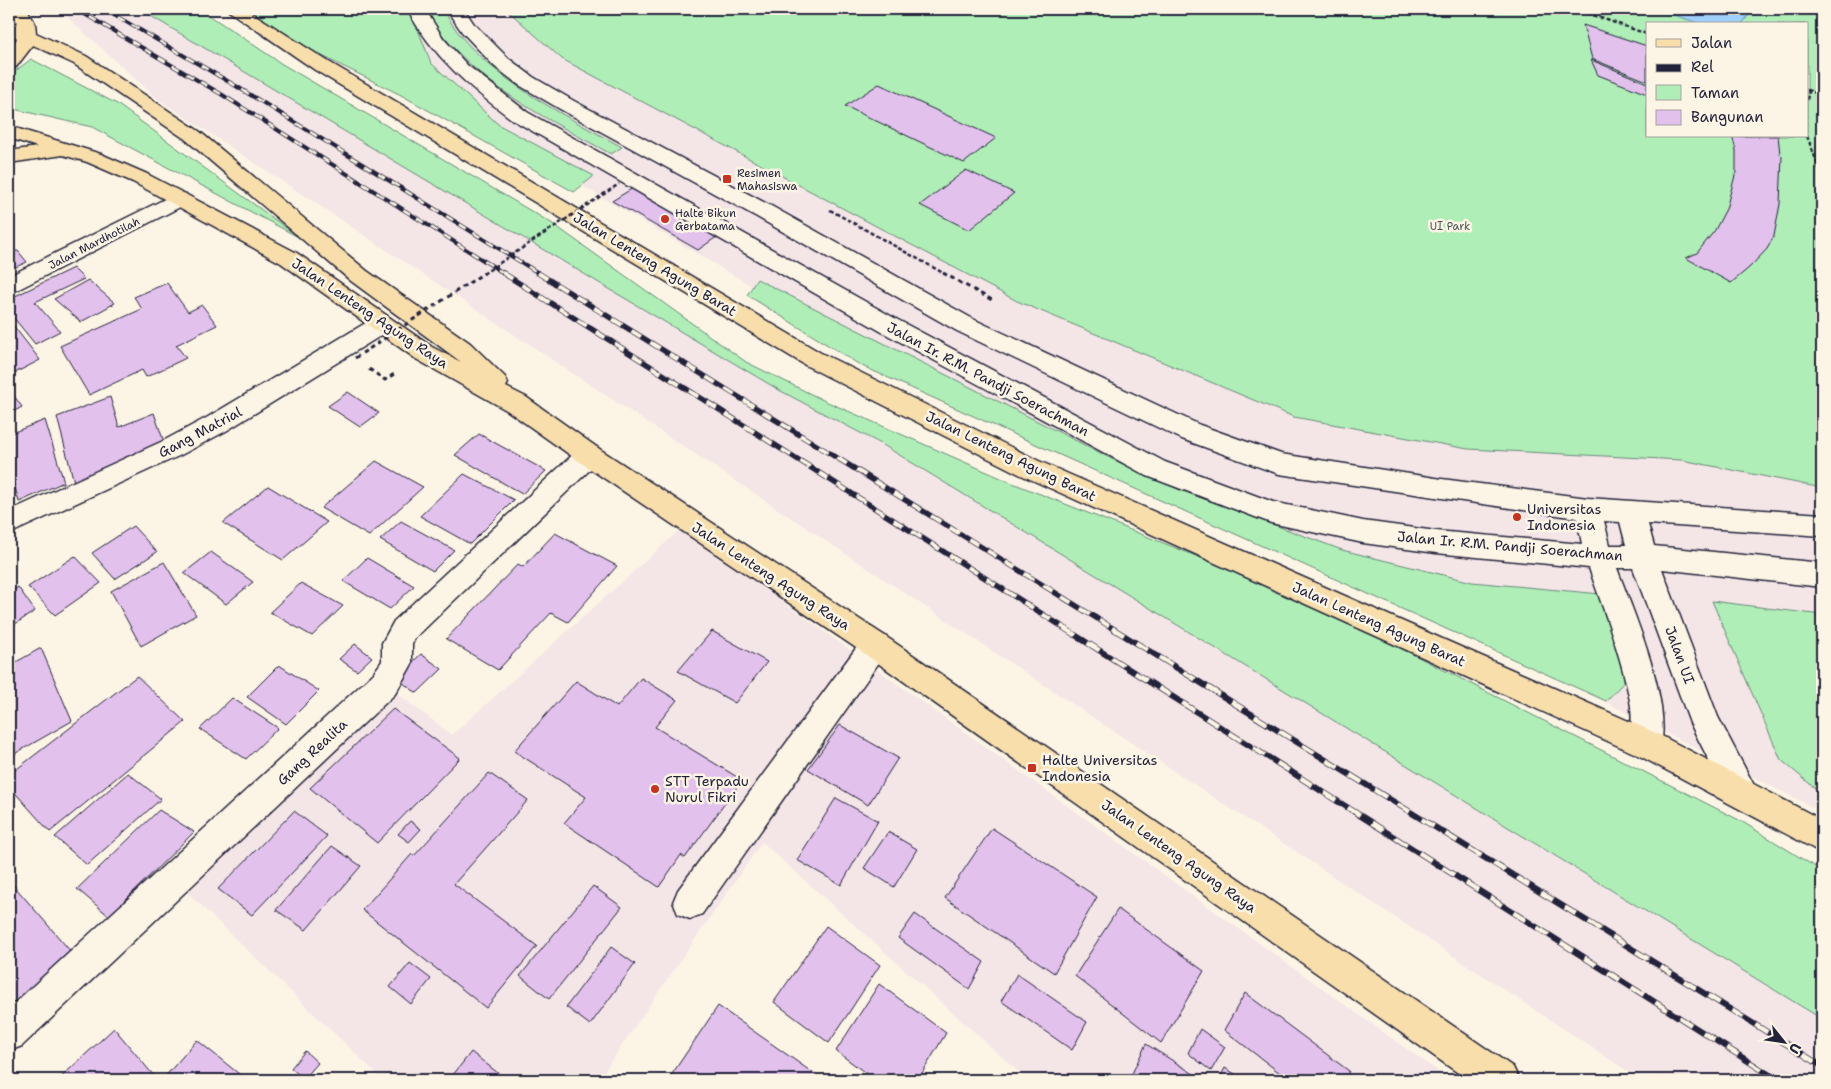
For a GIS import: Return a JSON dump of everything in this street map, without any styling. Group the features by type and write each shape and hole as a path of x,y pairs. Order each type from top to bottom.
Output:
{"main road":[{"path":"9,63 24,47 28,34 25,19 18,9"},
{"name":"Jalan Lenteng Agung Barat","path":"234,9 322,66 813,359 1030,468 1647,744 1822,837"},
{"path":"9,27 28,34 80,60 192,136 359,276 462,349 517,404"},
{"name":"Jalan Lenteng Agung Raya","path":"9,132 66,148 140,178 289,258 424,353 517,404 589,455 875,644 1500,1080"},
{"path":"9,157 66,148"}],"street":[{"name":"Jalan Ir. R.M. Pandji Soerachman","path":"416,9 428,33 451,60 512,111 890,326 1156,469 1271,512 1363,532 1436,542 1599,557 1643,556 1822,575"},
{"path":"455,9 486,48 526,81 618,134 728,192 965,325 1200,435 1279,464 1588,509 1822,525"},
{"path":"697,216 728,192"},
{"name":"Jalan Mardhotilah","path":"9,285 178,199"},
{"name":"Gang Matrial","path":"9,523 141,463 217,424 382,324"},
{"name":"Gang Realita","path":"9,1033 384,684 397,664 397,642 404,630 589,455"},
{"path":"1588,509 1599,557 1629,641 1646,703 1647,744"},
{"name":"Jalan UI","path":"1630,513 1643,556 1705,723 1742,793"},
{"path":"690,902 875,644"}],"path":[{"path":"1576,9 1646,34"},
{"path":"1808,90 1822,95"},
{"path":"1808,138 1822,175"},
{"path":"355,358 619,184"},
{"path":"824,206 998,303"}],"shaded area":[{"path":"58,9 139,9 779,390 883,445 1822,1019 1822,1080 1641,1080 158,99"},
{"name":"UI Park","path":"282,9 1822,9 1822,812 1517,657 908,378"},
{"path":"681,529 1450,1080 1028,1080 762,842 598,1080 383,1080 188,893 391,689 452,735"}],"green space":[{"path":"139,9 200,9 282,64 553,224 746,362 823,400 1010,482 1304,599 1741,821 1822,871 1822,1019 883,445 779,390"},
{"path":"243,9 410,9 431,63 499,125 594,176 574,192 401,95 304,47"},
{"path":"426,9 443,9 457,32 476,52 498,72 522,89 622,147 611,154 522,104 481,74 462,57 442,35"},
{"name":"UI Park","path":"506,9 1822,9 1822,488 1682,460 1468,449 1294,417 1017,301 562,59"},
{"path":"31,59 117,104 300,238 92,127 9,108 9,76"},
{"path":"757,279 1112,459 1180,490 1342,550 1472,582 1601,594 1627,650 1624,682 1606,701 860,365 747,295"},
{"path":"1712,601 1822,615 1822,794 1781,760"}],"water":[{"path":"1655,9 1753,9 1743,22 1695,22"}],"building":[{"path":"1583,25 1646,46 1646,81 1592,59"},
{"path":"1591,60 1646,83 1646,94 1598,75"},
{"path":"879,84 996,138 964,163 845,106"},
{"path":"1733,138 1778,138 1780,154 1782,156 1780,204 1774,236 1767,249 1731,283 1686,258 1697,253 1715,230 1726,209 1736,172 1736,150"},
{"path":"966,170 1014,193 969,230 920,205"},
{"name":"Halte Bikun Gerbatama","path":"633,188 718,236 698,250 612,201"},
{"path":"9,251 18,251 27,262 9,270"},
{"path":"73,268 84,279 35,302 60,331 35,344 9,312 9,299"},
{"path":"88,280 115,303 81,322 54,299"},
{"path":"167,283 188,312 202,305 217,325 176,345 186,358 146,377 142,370 89,395 60,346 142,309 134,297"},
{"path":"9,320 40,360 9,376"},
{"path":"9,389 22,407 9,414"},
{"path":"348,392 379,413 360,427 328,406"},
{"path":"110,397 119,427 154,413 165,445 74,482 57,417"},
{"path":"45,420 64,482 19,502 9,465 9,434"},
{"path":"479,434 546,471 522,494 455,455"},
{"path":"376,461 423,487 369,536 321,508"},
{"path":"464,474 514,500 470,544 420,516"},
{"path":"268,486 327,522 283,560 223,523"},
{"path":"401,521 454,550 433,571 380,540"},
{"path":"133,526 157,552 115,579 92,553"},
{"path":"555,533 617,566 568,622 551,613 498,670 446,639 518,564 523,567"},
{"path":"211,552 253,582 226,604 184,573"},
{"path":"75,556 101,583 55,615 28,587"},
{"path":"367,558 414,586 390,609 343,581"},
{"path":"164,562 196,615 141,646 111,591"},
{"path":"301,583 343,606 312,636 270,612"},
{"path":"18,587 35,611 9,628 9,593"},
{"path":"712,631 767,662 735,703 678,671"},
{"path":"355,644 372,657 357,671 339,659"},
{"path":"41,648 72,721 9,757 9,666"},
{"path":"421,654 442,669 417,693 396,678"},
{"path":"279,665 319,691 286,724 247,697"},
{"path":"137,676 185,722 50,832 9,786 9,775"},
{"name":"STT Terpadu Nurul Fikri","path":"641,678 677,700 655,727 742,780 685,858 681,855 659,887 564,823 586,797 514,751 576,681 617,707"},
{"path":"232,698 278,728 246,759 200,729"},
{"path":"393,709 460,758 377,843 310,788"},
{"path":"840,725 898,758 868,805 808,769"},
{"path":"128,773 161,799 87,865 55,837"},
{"path":"489,773 528,800 454,884 537,946 486,1008 362,910"},
{"path":"836,798 878,821 841,885 797,860"},
{"path":"159,810 194,832 109,916 77,889"},
{"path":"294,811 327,836 252,915 218,889"},
{"path":"410,821 421,829 409,842 398,834"},
{"path":"992,828 1097,897 1054,973 945,898"},
{"path":"888,832 917,849 894,887 864,868"},
{"path":"332,846 361,866 306,930 276,910"},
{"path":"9,880 73,954 9,1011"},
{"path":"593,886 622,907 549,999 520,976"},
{"path":"1118,909 1204,971 1161,1043 1075,976"},
{"path":"915,914 984,962 969,989 898,938"},
{"path":"826,926 880,965 829,1043 774,1002"},
{"path":"611,947 635,964 590,1025 566,1007"},
{"path":"410,963 431,979 411,1004 390,987"},
{"path":"1017,974 1087,1022 1072,1050 1001,1001"},
{"path":"879,984 946,1033 918,1080 875,1080 836,1051"},
{"path":"1245,993 1349,1071 1345,1080 1289,1080 1224,1030"},
{"path":"718,1006 823,1080 668,1080"},
{"path":"114,1028 154,1076 150,1080 58,1080"},
{"path":"1200,1029 1225,1047 1211,1071 1188,1053"},
{"path":"197,1040 239,1074 234,1080 162,1080"},
{"path":"1146,1044 1197,1076 1195,1080 1129,1080"},
{"path":"305,1051 318,1063 304,1079 291,1068"},
{"path":"471,1052 507,1080 449,1080"},
{"path":"1225,1068 1245,1080 1219,1080"}],"railway":[{"path":"76,9 221,94 505,274"},
{"path":"104,9 236,86 540,274"},
{"path":"503,273 1066,629"},
{"path":"538,273 1114,629"},
{"path":"1064,628 1778,1080"},
{"path":"1112,628 1822,1066"}],"place":[{"name":"Resimen Mahasiswa","path":"727,179"},
{"name":"Halte Bikun Gerbatama","path":"665,219"},
{"name":"Universitas Indonesia","path":"1517,517"},
{"name":"Halte Universitas Indonesia","path":"1032,768"},
{"name":"STT Terpadu Nurul Fikri","path":"655,789"}]}
